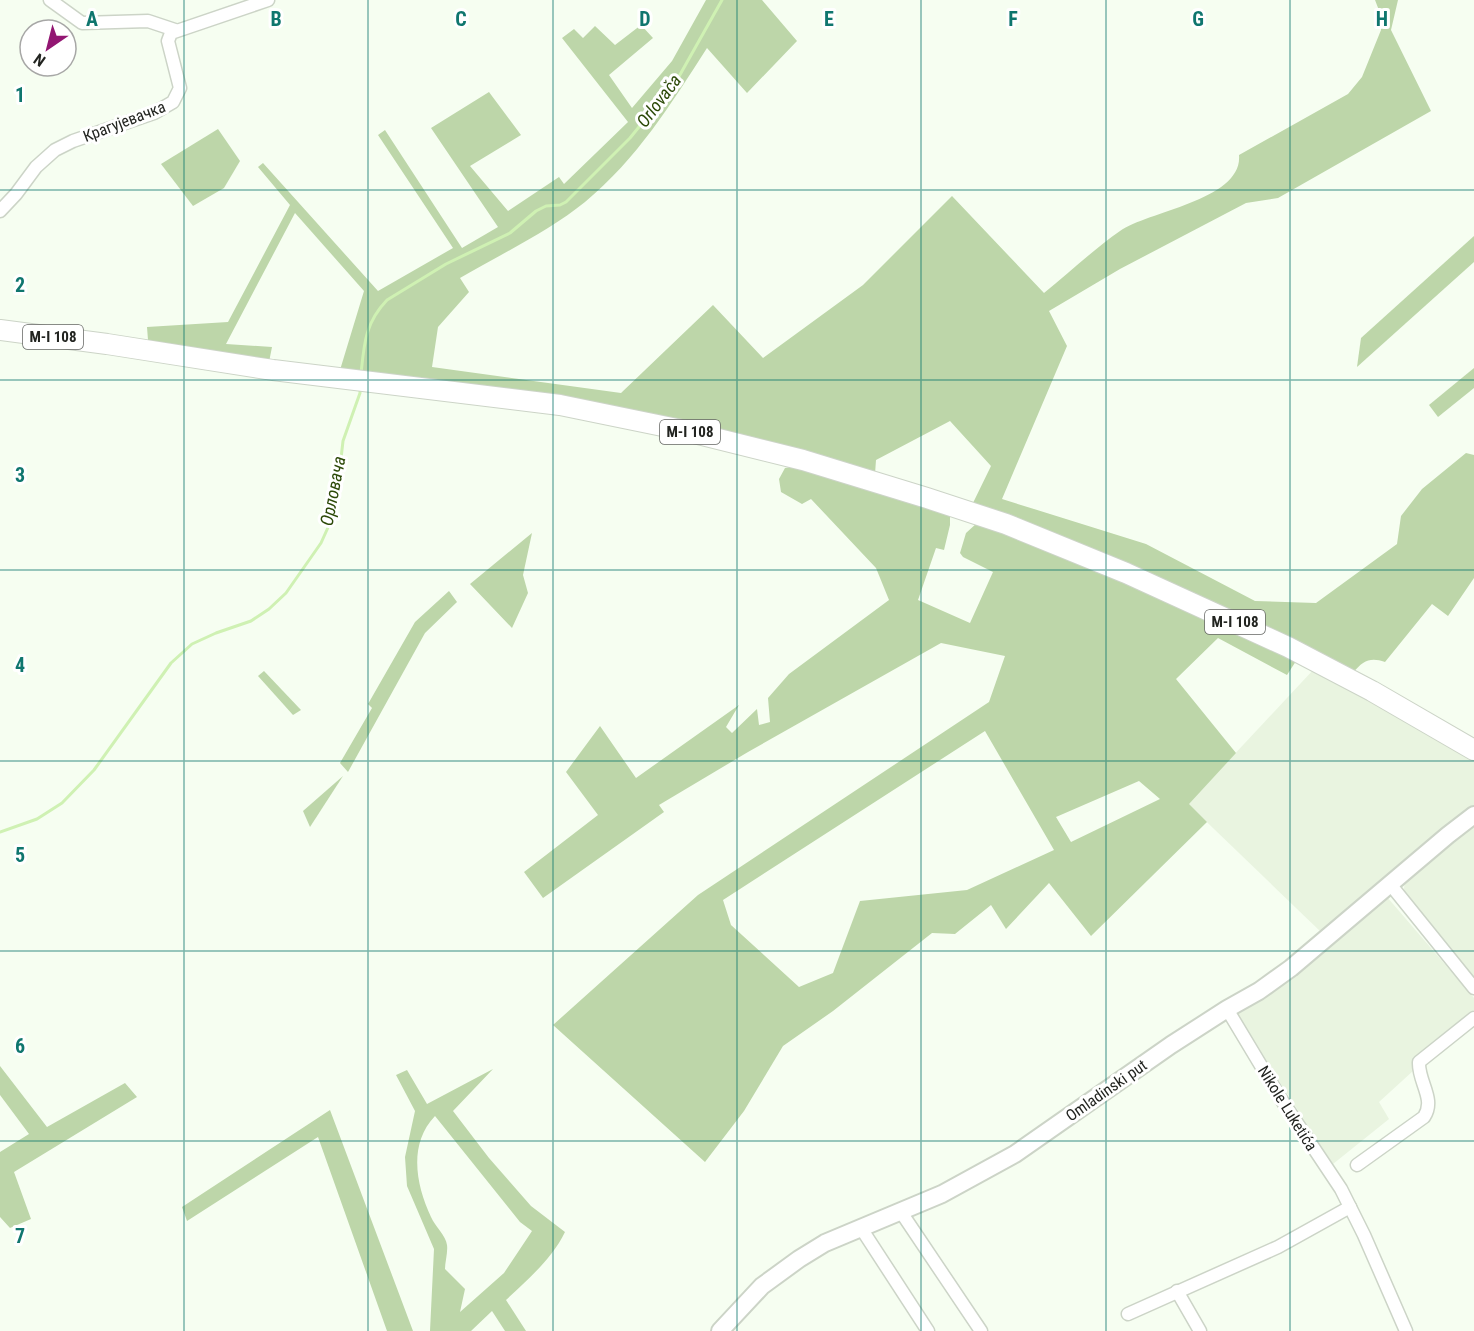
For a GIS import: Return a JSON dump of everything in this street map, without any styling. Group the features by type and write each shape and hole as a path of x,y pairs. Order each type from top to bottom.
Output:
{"main road":[{"name":"M-I 108","path":"0,330 273,370 560,405 682,430 803,460 985,517 1126,573 1256,632 1355,682 1474,750"}],"street":[{"path":"50,0 82,23 148,21 175,30 268,0"},
{"name":"Крагујевачка","path":"0,211 36,167 55,150 73,141 154,113 173,102 179,93 179,82 167,38 175,30"},
{"name":"Omladinski put","path":"720,1331 741,1306 776,1274 825,1243 942,1194 1015,1154 1171,1045 1260,990 1291,968 1474,815"},
{"path":"1390,884 1474,988"},
{"name":"Nikole Luketića","path":"1227,1009 1281,1099 1341,1190 1364,1235 1406,1331"},
{"path":"1357,1165 1424,1117 1429,1104 1419,1070 1419,1062 1474,1018"},
{"path":"1128,1314 1278,1247 1350,1207"},
{"path":"901,1212 981,1331"},
{"path":"861,1228 928,1331"},
{"path":"1177,1291 1200,1331"}],"shaded area":[{"path":"1314,669 1474,758 1474,806 1322,933 1188,804"},
{"path":"1474,822 1474,980 1408,902 1404,889 1405,879"},
{"path":"1387,897 1474,998 1474,1010 1415,1059 1412,1064 1413,1071 1379,1102 1389,1119 1333,1164 1236,1015"}],"green space":[{"path":"706,0 762,0 797,41 747,93 707,48 652,130 604,185 556,223 460,278 469,292 438,327 432,367 621,393 713,305 763,358 863,285 952,196 1044,293 1120,231 1210,194 1226,183 1236,170 1239,155 1348,94 1362,77 1381,30 1380,13 1375,0 1398,0 1391,30 1431,111 1278,198 1246,203 1120,269 1049,311 1067,346 1002,499 1146,544 1255,601 1316,603 1397,544 1401,516 1422,489 1466,453 1474,455 1474,578 1448,616 1432,604 1385,662 1368,661 1360,665 1353,673 972,505 991,466 950,421 876,460 875,474 340,370 364,291 295,213 226,344 272,347 269,362 148,340 147,327 228,322 290,205 258,167 263,163 378,291 453,248 378,135 385,130 462,248 498,227 431,128 489,92 521,135 470,166 508,211 559,177 564,184 628,122 562,38 574,29 583,38 595,26 615,45 641,25 653,38 609,75 632,108 672,61"},
{"path":"218,129 240,161 224,188 193,206 161,164"},
{"path":"1474,236 1474,262 1357,367 1361,338"},
{"path":"1474,368 1474,388 1438,417 1429,405"},
{"path":"792,467 950,513 950,525 944,550 936,548 918,600 970,623 993,572 963,557 960,553 966,533 977,523 1038,543 1298,658 1287,675 1218,638 1176,679 1236,753 1189,804 1207,822 1091,936 1049,883 1006,929 991,905 955,934 932,933 833,1011 783,1046 744,1111 705,1162 553,1025 698,895 989,702 1005,656 941,643 659,805 664,812 543,898 524,872 598,815 566,772 600,726 636,778 739,705 726,727 732,733 757,709 759,725 770,722 768,698 789,674 889,600 876,568 811,499 802,504 781,492 779,479 785,468","holes":["985,731 1054,850 967,890 860,901 833,973 799,987 731,925 723,900","1139,781 1160,799 1071,842 1056,817"]},
{"path":"532,533 523,575 528,593 512,628 470,584"},
{"path":"449,591 457,602 425,633 348,772 340,763 372,708 368,704 415,622"},
{"path":"264,671 301,710 293,715 258,676"},
{"path":"343,776 310,827 303,811"},
{"path":"0,1066 47,1127 125,1083 137,1097 14,1172 31,1219 10,1228 0,1217 0,1152 29,1134 0,1095"},
{"path":"493,1069 453,1111 489,1158 531,1206 565,1232 546,1260 506,1300 526,1331 505,1331 492,1311 471,1331 430,1331 434,1249 407,1186 405,1157 415,1111 396,1075 407,1070 427,1104","holes":["435,1116 520,1222 532,1231 504,1273 460,1312 465,1289 445,1269 447,1245 426,1205 417,1165 421,1139 426,1127"]},
{"path":"330,1110 413,1331 387,1331 318,1137 187,1221 182,1207"}],"waterway":[{"name":"Орловача","path":"361,374 367,334 374,317 387,300 446,264 510,233 536,211 546,206 566,202 630,138 677,80 722,0"},
{"name":"Орловача","path":"0,832 37,819 62,803 94,770 171,663 192,644 251,621 269,609 286,593 321,543 330,523 338,485 343,441 360,393 360,387"}],"water label":[{"name":"Orlovača","path":"659,101"}]}
